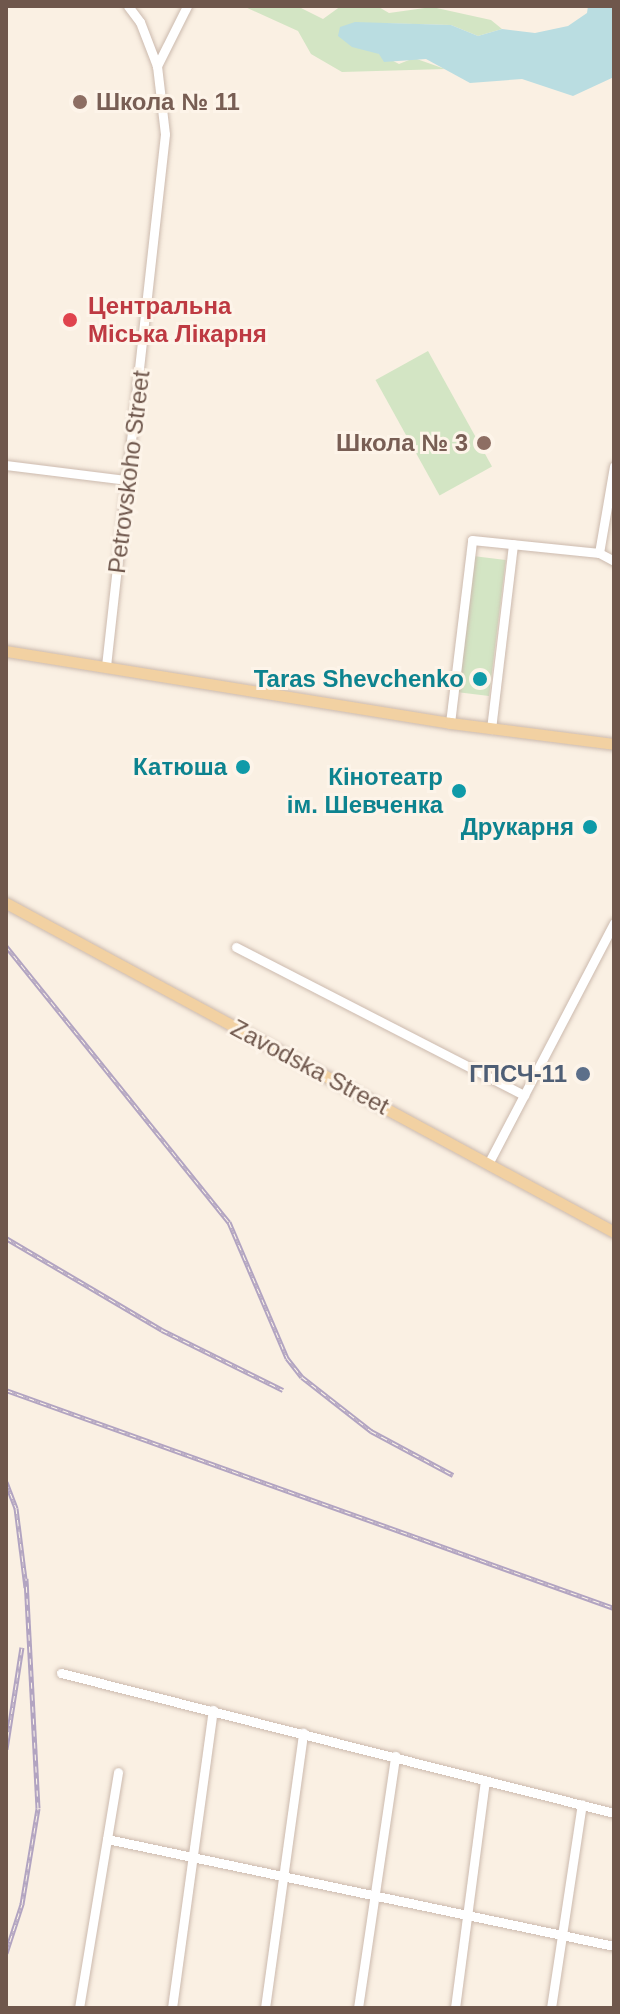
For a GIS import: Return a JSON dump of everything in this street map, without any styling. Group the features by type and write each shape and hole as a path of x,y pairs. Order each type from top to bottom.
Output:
{"main road":[{"path":"6,651 450,723 614,744"},
{"name":"Zavodska Street","path":"6,903 614,1232"}],"street":[{"name":"Petrovskoho Street","path":"106,666 165,134 157,66 140,22 128,6"},
{"path":"157,66 187,6"},
{"path":"6,465 127,480"},
{"path":"599,553 614,469"},
{"path":"450,723 472,540 599,553 614,561"},
{"path":"491,729 513,544"},
{"path":"488,1164 614,923"},
{"path":"236,947 524,1095"},
{"path":"61,1673 614,1813"},
{"path":"172,2008 213,1710"},
{"path":"265,2008 303,1733"},
{"path":"358,2008 371,1893 395,1756"},
{"path":"79,2008 118,1772"},
{"path":"455,2008 485,1781"},
{"path":"551,2008 582,1804"},
{"path":"107,1839 190,1860 467,1912 614,1946"}],"green space":[{"path":"243,6 297,6 323,19 341,6 377,6 389,13 432,7 491,20 502,29 478,36 451,25 379,23 352,47 366,47 399,64 414,58 445,69 342,72 311,54 298,31"},
{"path":"428,351 492,466 440,496 376,380"},
{"path":"473,556 506,560 489,696 456,692"}],"water":[{"path":"588,6 614,6 614,77 573,96 522,79 470,83 426,59 384,62 379,54 352,47 338,36 340,27 355,22 451,25 478,36 502,29 535,33 568,26 587,13"}],"railway":[{"path":"6,946 229,1222 287,1358 302,1377 371,1431 453,1475"},
{"path":"6,1238 162,1330 283,1390"},
{"path":"6,1390 614,1608"},
{"path":"6,1482 16,1508 26,1587"},
{"path":"6,1953 22,1904 38,1808 26,1578"},
{"path":"6,1749 22,1647"}],"place":[{"name":"Школа № 11","path":"80,102"},
{"name":"Центральна Міська Лікарня","path":"70,320"},
{"name":"Школа № 3","path":"484,443"},
{"name":"Taras Shevchenko","path":"480,679"},
{"name":"Катюша","path":"243,767"},
{"name":"Кінотеатр ім. Шевченка","path":"459,791"},
{"name":"Друкарня","path":"590,827"},
{"name":"ГПСЧ-11","path":"583,1074"}]}
